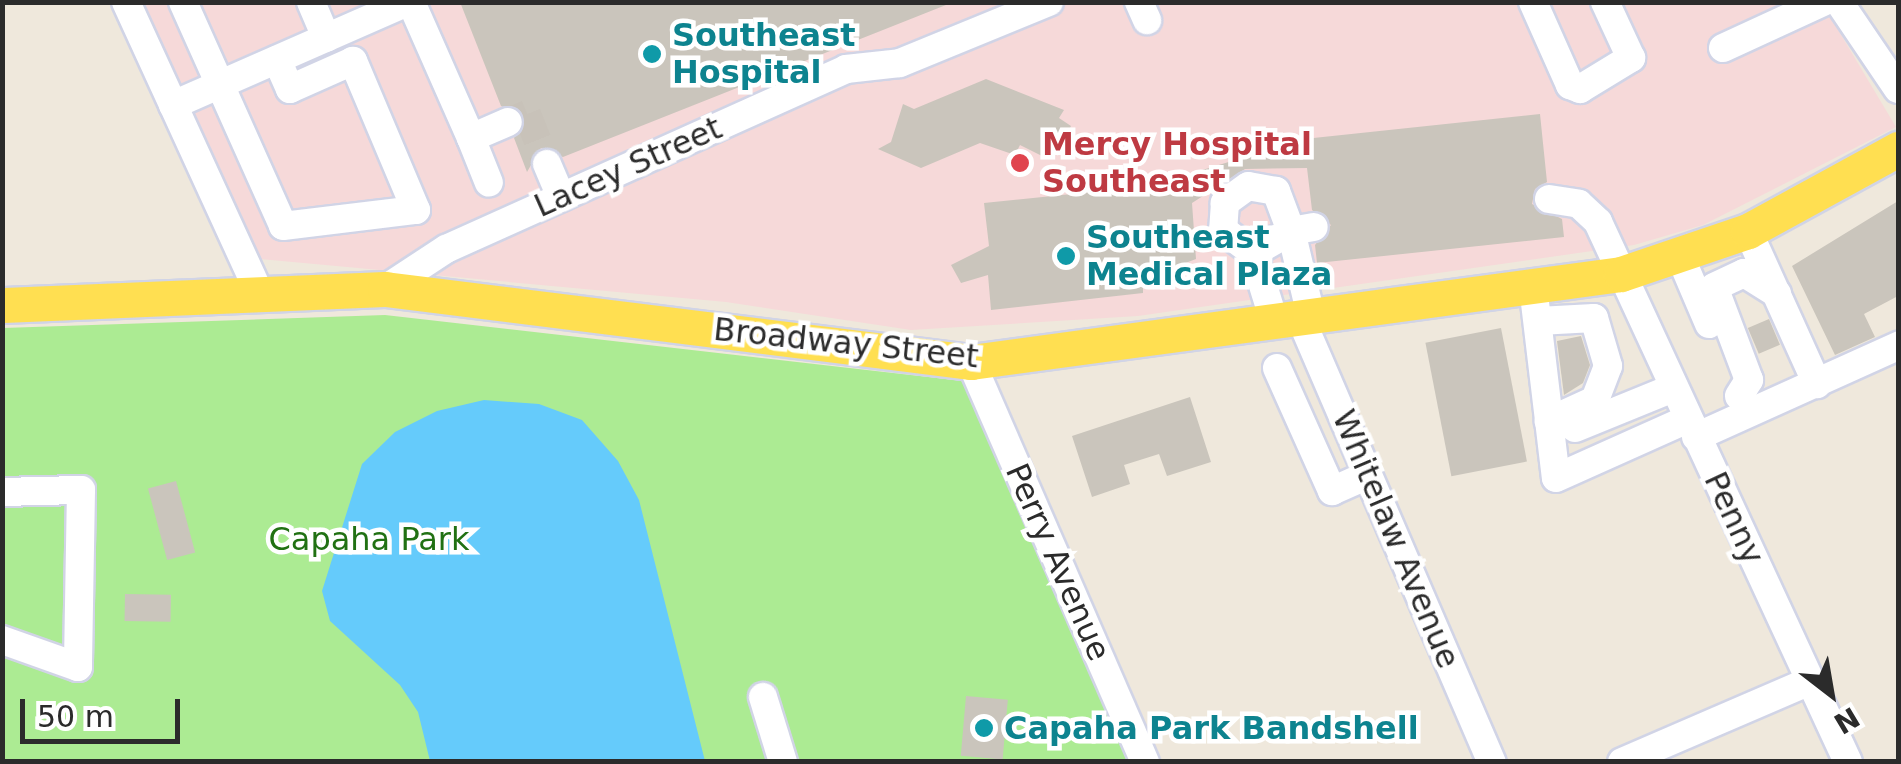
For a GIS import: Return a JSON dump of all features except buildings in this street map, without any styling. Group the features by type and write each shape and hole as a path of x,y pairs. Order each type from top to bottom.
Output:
{"main road":[{"name":"Broadway Street","path":"2,304 257,288 385,289 971,362 1621,274 1748,231 1898,149"}],"street":[{"path":"126,2 257,288"},
{"path":"182,2 283,226 416,210 353,61 290,89 277,60"},
{"path":"311,2 326,38"},
{"path":"173,105 410,2 489,183"},
{"name":"Lacey Street","path":"385,289 446,249 846,69 900,63 1048,2"},
{"path":"1534,2 1570,85 1580,89 1630,58 1605,2"},
{"path":"1724,48 1823,2"},
{"path":"1839,2 1898,88"},
{"path":"467,129 504,114"},
{"path":"548,164 561,197"},
{"path":"1248,186 1276,192 1302,229 1295,318 1254,253 1223,230 1226,203 1248,186"},
{"name":"Penny","path":"1549,200 1579,204 1598,222 1848,762"},
{"path":"1254,253 1302,229"},
{"path":"1748,231 1817,384"},
{"path":"1680,256 1743,405"},
{"path":"1743,405 1749,380 1714,287 1744,272 1777,294"},
{"path":"1533,286 1556,478 1743,405 1817,384 1898,346"},
{"name":"Whitelaw Avenue","path":"1295,318 1368,475 1492,762"},
{"path":"1538,322 1594,318 1608,366 1595,400 1550,429"},
{"name":"Perry Avenue","path":"971,362 1145,762"},
{"path":"1277,368 1332,491 1368,475"},
{"path":"1550,429 1673,388"},
{"path":"2,492 80,490 78,667 2,640"},
{"path":"1622,762 1810,682"},
{"path":"763,697 783,762"}],"shaded area":[{"name":"Mercy Hospital Southeast","path":"137,3 1822,3 1896,127 1703,225 1634,245 1138,316 911,330 726,302 260,259"}],"green space":[{"name":"Capaha Park","path":"385,315 963,381 1128,761 3,762 3,328"}],"water":[{"path":"484,400 539,404 582,420 618,461 639,500 705,761 430,761 418,712 400,685 330,621 322,591 362,464 395,432 437,411"}],"tunnel":[{"path":"508,122 527,114 547,164"}],"place":[{"name":"Southeast Hospital","path":"652,54"},
{"name":"Mercy Hospital Southeast","path":"1020,163"},
{"name":"Southeast Medical Plaza","path":"1066,256"},
{"name":"Capaha Park Bandshell","path":"984,728"}]}
